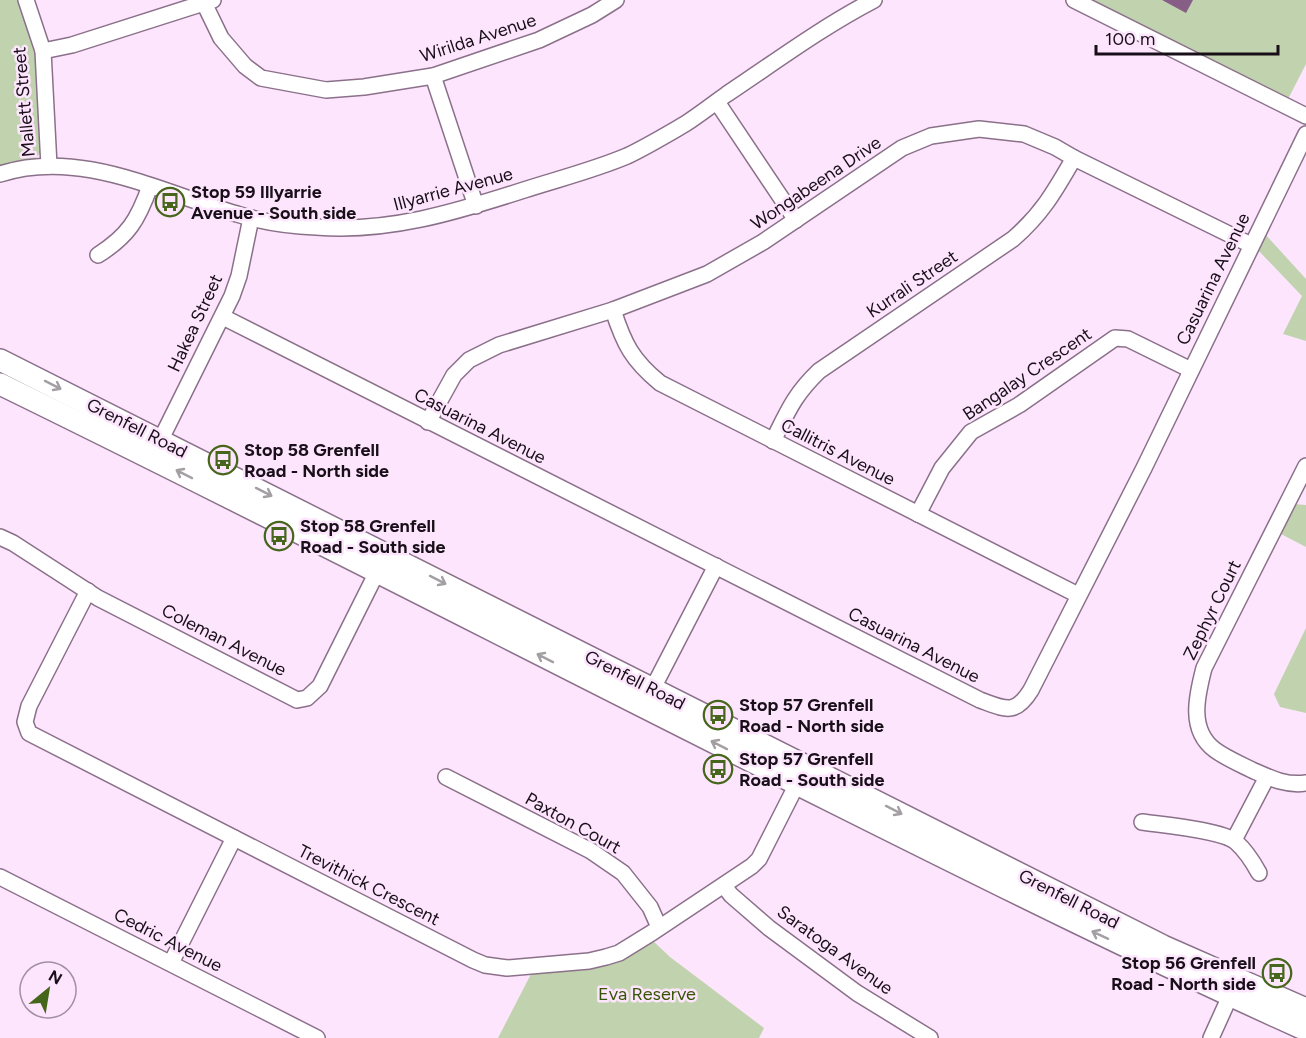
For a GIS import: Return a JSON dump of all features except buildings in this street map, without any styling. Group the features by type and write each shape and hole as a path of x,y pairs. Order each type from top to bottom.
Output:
{"main road":[{"name":"Grenfell Road","path":"0,360 161,439 381,563"},
{"name":"Grenfell Road","path":"0,384 183,473 381,563 801,775 1163,946 1306,1009"},
{"name":"Grenfell Road","path":"801,775 1093,932 1306,1030"}],"street":[{"name":"Mallett Street","path":"26,0 43,51 49,166"},
{"name":"Wirilda Avenue","path":"209,2 221,38 245,66 261,78 326,90 364,87 433,76 538,40 592,15 616,0"},
{"name":"Illyarrie Avenue","path":"0,174 29,167 49,166 101,171 251,218 316,227 372,227 454,212 588,170 628,155 687,123 805,41 874,0"},
{"path":"1074,0 1306,116"},
{"path":"43,51 72,45 209,2"},
{"path":"433,76 476,206"},
{"path":"717,102 796,220"},
{"name":"Wongabeena Drive","path":"428,422 454,375 469,360 499,345 613,310 707,274 763,242 902,148 931,136 979,129 1024,134 1055,147 1251,245"},
{"name":"Casuarina Avenue","path":"223,317 980,700 1010,709 1023,704 1031,690 1144,468 1306,134"},
{"name":"Kurrali Street","path":"773,441 801,388 819,371 1013,239 1032,223 1048,202 1074,158"},
{"path":"98,255 118,243 130,228 144,203 150,186"},
{"name":"Hakea Street","path":"161,439 223,317 239,276 251,218"},
{"name":"Callitris Avenue","path":"613,310 623,341 641,368 660,383 1078,595"},
{"name":"Bangalay Crescent","path":"918,514 942,468 971,432 1019,405 1115,338 1128,339 1191,370"},
{"name":"Zephyr Court","path":"1306,466 1204,668 1196,698 1197,721 1203,738 1215,750 1277,781 1306,783"},
{"name":"Coleman Avenue","path":"0,537 88,591 297,700 307,698 320,686 381,563"},
{"path":"648,698 716,566"},
{"name":"Trevithick Crescent","path":"88,591 29,705 25,722 29,733 472,960 495,967 540,966 589,961 619,953 724,886 759,859 801,775"},
{"name":"Paxton Court","path":"446,777 591,850 623,873 650,908 660,927"},
{"path":"1234,840 1267,777"},
{"path":"1142,822 1203,830 1234,840 1253,861 1259,873"},
{"path":"171,963 234,838"},
{"name":"Cedric Avenue","path":"0,877 317,1038"},
{"name":"Saratoga Avenue","path":"724,886 731,896 769,928 857,993 930,1038"},
{"path":"1211,1038 1230,996"}],"green space":[{"path":"0,0 18,0 34,47 43,151 34,159 0,167"},
{"path":"1074,0 1306,0 1306,64 1285,105"},
{"path":"1265,234 1306,279 1306,341 1283,334 1302,296 1257,249"},
{"path":"1293,504 1306,505 1306,547 1277,532"},
{"path":"1306,628 1306,713 1280,707 1274,694"},
{"name":"Eva Reserve","path":"652,940 670,957 764,1028 759,1038 498,1038 531,974 586,970 622,959"}],"place":[{"name":"Stop 59 Illyarrie Avenue - South side","path":"170,202"},
{"name":"Stop 58 Grenfell Road - North side","path":"223,460"},
{"name":"Stop 58 Grenfell Road - South side","path":"279,536"},
{"name":"Stop 57 Grenfell Road - North side","path":"718,715"},
{"name":"Stop 57 Grenfell Road - South side","path":"718,769"},
{"name":"Stop 56 Grenfell Road - North side","path":"1277,973"}]}
